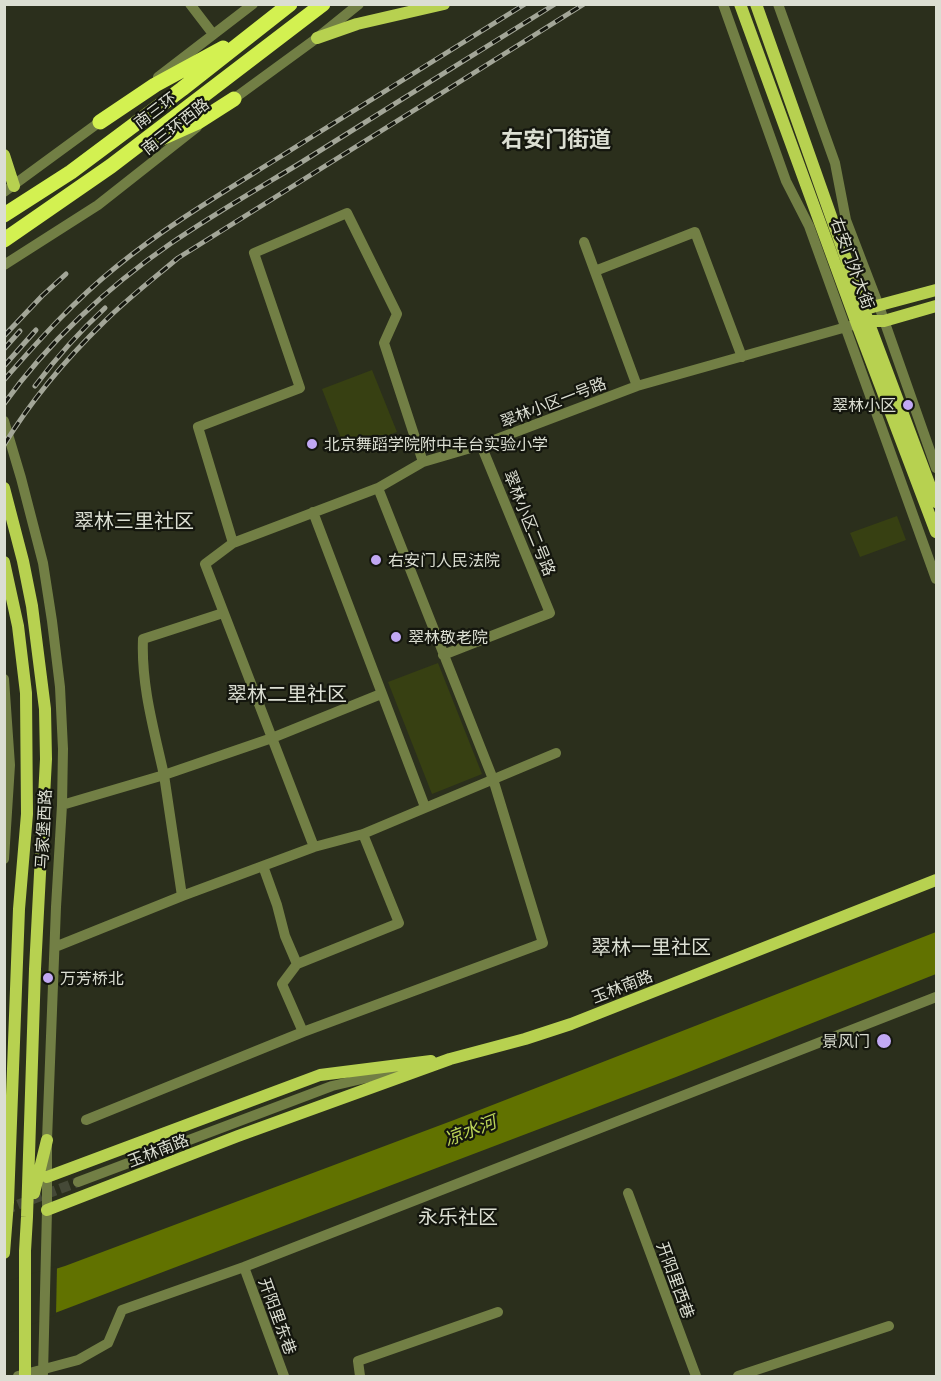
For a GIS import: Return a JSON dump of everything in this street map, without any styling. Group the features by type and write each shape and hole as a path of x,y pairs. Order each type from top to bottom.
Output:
{"highway":[{"name":"南三环","path":"4,240 111,166 323,4"},
{"name":"南三环","path":"4,215 71,172 285,8"},
{"path":"100,122 155,85 232,43 285,8"},
{"path":"111,166 158,140 198,122 234,99"}],"main road":[{"path":"317,38 357,24 444,4"},
{"name":"右安门外大街","path":"740,4 936,532"},
{"name":"右安门外大街","path":"756,4 859,320 935,497"},
{"path":"4,155 9,189"},
{"path":"859,320 879,306 936,290"},
{"path":"859,320 884,321 936,306"},
{"name":"马家堡西路","path":"4,488 32,606 45,709 45,770 34,969 22,1376"},
{"name":"马家堡西路","path":"4,562 18,626 24,682 27,758 27,814 19,909 4,1253"},
{"name":"玉林南路","path":"47,1210 238,1136 450,1059 571,1024 936,880"},
{"name":"玉林南路","path":"47,1177 320,1075 450,1059"},
{"path":"27,1217 47,1140"},
{"path":"4,1179 8,1202"}],"street":[{"path":"190,4 213,34"},
{"path":"9,189 253,4"},
{"name":"南三环西路","path":"4,265 98,205 359,4"},
{"path":"723,4 786,181 859,320 932,552 936,579"},
{"path":"778,4 835,163 846,220 936,468"},
{"path":"233,543 198,428 300,388 254,253 347,213 397,314 384,343 423,462"},
{"path":"595,271 695,232 741,357"},
{"path":"584,242 637,386"},
{"name":"翠林小区一号路","path":"223,613 205,564 233,543 378,488 423,462 481,445 637,386 741,357 859,320"},
{"name":"马家堡西路","path":"4,421 38,542 52,621 60,687 63,749 47,1140 43,1373"},
{"name":"翠林小区二号路","path":"444,655 550,613 481,445"},
{"path":"931,453 935,497"},
{"path":"86,1120 303,1032 543,944 493,779 378,488"},
{"path":"313,512 425,807"},
{"path":"182,896 164,775 145,689 143,639 223,613 314,847"},
{"path":"4,679 10,765 4,859"},
{"path":"62,805 164,775 272,738 381,693"},
{"path":"55,946 314,847 363,834 556,753"},
{"path":"303,1032 282,984 297,964 399,923 363,834"},
{"path":"263,866 285,936 297,964"},
{"path":"22,1376 43,1373 78,1360 108,1343 122,1310 244,1267 936,997"},
{"name":"玉林南路","path":"78,1182 332,1086 450,1059"},
{"name":"开阳里西巷","path":"628,1193 696,1377"},
{"name":"开阳里东巷","path":"244,1267 284,1377"},
{"path":"360,1377 358,1361 498,1312"},
{"path":"738,1377 889,1326"}],"shaded area":[{"path":"372,370 397,432 346,451 322,389"},
{"path":"897,516 906,540 860,557 850,533"},
{"path":"438,663 482,774 432,794 388,682"}],"water":[{"name":"凉水河","path":"936,932 936,974 676,1077 5,1332 5,1285 65,1266 454,1120"}],"pier":[{"path":"57,1266 56,1315 4,1335 4,1282"}],"tunnel":[{"path":"4,1210 78,1182"}],"railway":[{"path":"4,380 86,293 159,235 226,190 525,4"},
{"path":"4,404 59,338 102,297 147,260 555,4"},
{"path":"4,445 50,380 76,350 122,305 178,258 584,4"},
{"path":"4,336 66,274"},
{"path":"35,386 68,346 105,308"},
{"path":"4,366 36,330"},
{"path":"4,349 20,331"}],"place":[{"name":"翠林小区","path":"908,405"},
{"name":"北京舞蹈学院附中丰台实验小学","path":"312,444"},
{"name":"右安门人民法院","path":"376,560"},
{"name":"翠林敬老院","path":"396,637"},
{"name":"万芳桥北","path":"48,978"},
{"name":"景风门","path":"884,1041"}],"district":[{"name":"右安门街道","path":"556,139"},
{"name":"翠林三里社区","path":"134,520"},
{"name":"翠林二里社区","path":"287,693"},
{"name":"翠林一里社区","path":"651,946"},
{"name":"永乐社区","path":"458,1216"}]}
